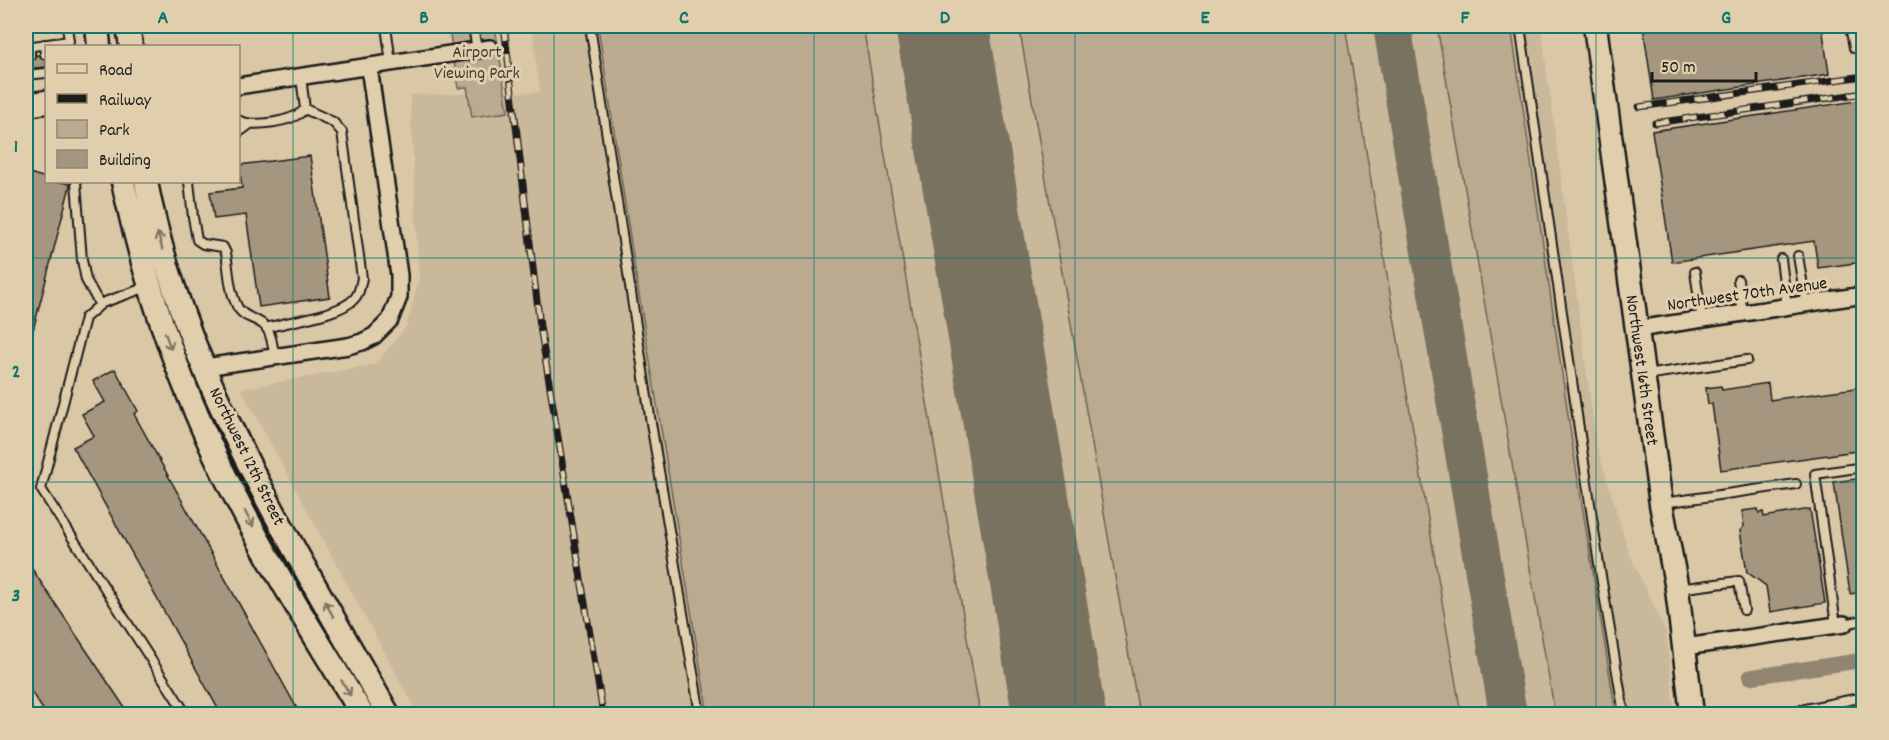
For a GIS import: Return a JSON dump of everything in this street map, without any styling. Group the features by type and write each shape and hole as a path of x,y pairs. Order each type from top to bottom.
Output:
{"main road":[{"path":"96,26 99,45"},
{"path":"128,26 131,45"},
{"name":"Northwest 16th Street","path":"1595,26 1661,504 1677,589 1692,714"},
{"path":"26,105 45,102"},
{"name":"Northwest 12th Street","path":"123,183 161,282 205,366 228,423 272,508 388,714"},
{"name":"Northwest 12th Street","path":"146,183 168,344 215,454 277,573 362,714"}],"street":[{"path":"240,86 483,49"},
{"path":"205,366 348,346 362,342 384,328 390,320 399,297 399,275 369,67"},
{"name":"Northwest 70th Avenue","path":"1637,329 1863,295"},
{"path":"1685,647 1840,624"}],"lane":[{"path":"30,56 28,47 69,41 67,26"},
{"path":"386,26 391,63"},
{"path":"473,26 483,49"},
{"path":"590,26 651,423 700,714"},
{"path":"1520,26 1596,546 1624,714"},
{"path":"1850,26 1854,48"},
{"path":"44,44 45,54"},
{"path":"240,132 249,125 287,120 301,114 305,109 302,77"},
{"path":"266,328 344,307 353,301 359,292 362,278 342,132 333,122 305,109"},
{"path":"240,121 249,125"},
{"path":"76,183 82,260 86,280 100,305"},
{"path":"189,183 197,240 203,244 223,247 233,297 244,315 262,323 266,328 275,357"},
{"path":"1798,256 1806,304"},
{"path":"1781,259 1787,307"},
{"path":"1695,272 1702,320"},
{"path":"1738,280 1743,314"},
{"path":"161,282 100,305 85,318 41,489 186,714"},
{"path":"1644,375 1747,360"},
{"path":"1863,467 1815,474 1840,624 1863,620"},
{"path":"1661,504 1796,484"},
{"path":"1677,589 1739,581 1744,610"},
{"path":"1781,714 1863,697"}],"shaded area":[{"path":"532,26 1541,26 1596,443 1629,553 1666,632 1675,714 418,714 241,389 376,364 407,326 419,278 410,95 540,92"}],"green space":[{"name":"Airport Viewing Park","path":"495,26 508,112 472,117 467,87 458,88 449,28"},
{"path":"598,26 863,26 980,714 708,714 637,283"},
{"path":"1019,26 1345,26 1461,714 1139,714"},
{"path":"1437,26 1511,26 1573,449 1616,714 1555,714"}],"building":[{"path":"1643,26 1822,26 1829,74 1654,100"},
{"path":"36,55 39,55 45,60 45,67 26,69 26,60 32,61"},
{"path":"1863,100 1863,262 1818,268 1814,241 1672,262 1652,131"},
{"path":"310,156 330,297 259,307 246,215 214,219 210,192 242,188 240,165"},
{"path":"26,172 45,178 45,183 66,183 70,186 29,346 26,345"},
{"path":"115,369 138,411 134,414 300,714 221,714 73,447 94,436 82,414 105,402 93,381"},
{"path":"1768,383 1770,400 1863,387 1863,450 1721,470 1712,404 1708,404 1706,388 1721,386 1722,390"},
{"path":"1863,478 1863,592 1850,594 1834,482"},
{"path":"1758,509 1759,513 1763,512 1764,517 1810,509 1825,603 1770,612 1766,586 1747,572 1740,531 1744,526 1742,511"},
{"path":"26,560 129,714 46,714 26,684"}],"waterway":[{"path":"1750,677 1864,660"}],"taxiway":[{"path":"1392,26 1508,714"}],"runway":[{"path":"942,26 1059,714"}],"railway":[{"path":"504,26 540,326 603,714"},
{"path":"1639,107 1864,76"},
{"path":"1655,123 1864,93"}]}
